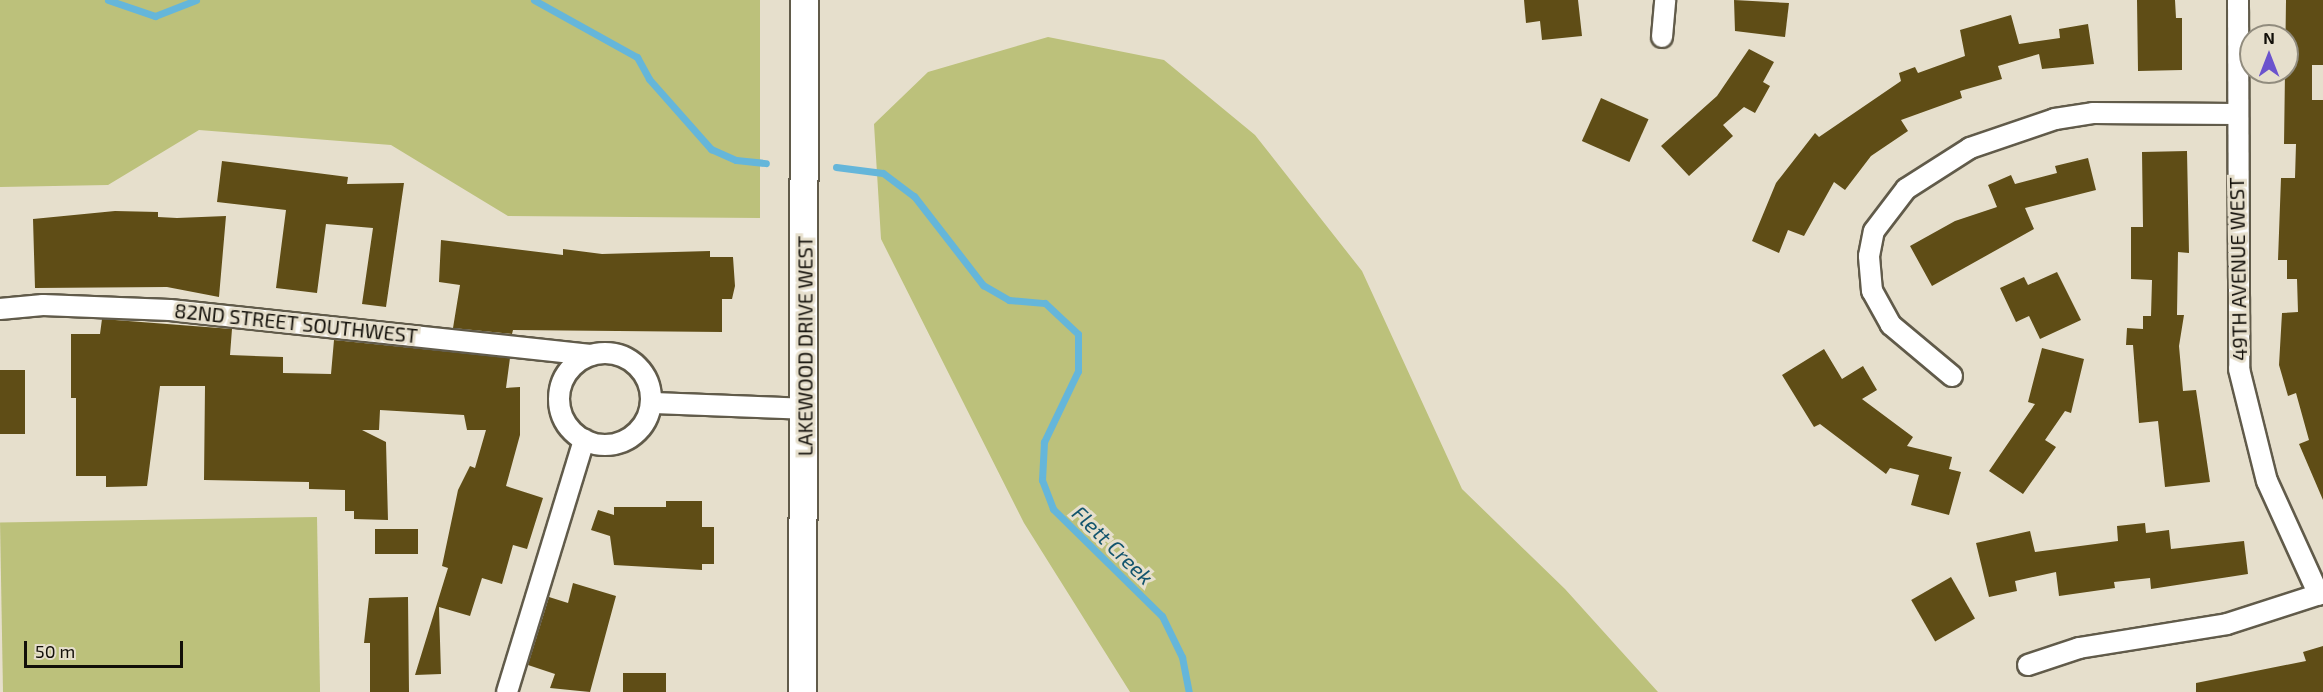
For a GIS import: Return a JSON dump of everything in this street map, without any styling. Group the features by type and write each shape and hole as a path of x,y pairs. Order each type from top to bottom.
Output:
{"main road":[{"name":"LAKEWOOD DRIVE WEST","path":"802,692 806,409 804,0"}],"street":[{"path":"1662,37 1665,0"},
{"name":"49TH AVENUE WEST","path":"2238,0 2236,114 2239,369 2267,481 2321,594"},
{"path":"1952,376 1891,325 1872,291 1868,264 1874,231 1906,189 1970,148 2055,119 2093,113 2236,114"},
{"name":"82ND STREET SOUTHWEST","path":"0,309 43,305 170,310 591,355"},
{"path":"606,353 634,363 650,388 651,403 638,431 626,440 598,445 584,440 563,418 560,395 567,374 591,355 606,353"},
{"path":"651,403 806,409"},
{"path":"507,692 584,440"},
{"path":"2028,665 2079,648 2228,624 2321,594"}],"green space":[{"path":"0,0 760,0 760,218 508,216 391,145 199,130 108,185 0,187"},
{"path":"1048,37 1164,60 1255,135 1362,271 1462,489 1565,589 1658,692 1130,692 1024,523 881,239 874,124 928,72"},
{"path":"317,517 320,692 3,692 0,523"}],"building":[{"path":"1524,0 1578,0 1582,36 1542,40 1540,21 1526,23"},
{"path":"1734,0 1789,3 1785,37 1735,31"},
{"path":"2137,0 2175,0 2176,18 2182,18 2182,70 2138,71"},
{"path":"2286,0 2323,0 2323,65 2312,65 2312,100 2323,100 2323,500 2299,444 2309,440 2296,393 2288,396 2279,365 2282,313 2298,312 2297,279 2287,279 2287,260 2278,260 2281,178 2295,178 2296,144 2284,144 2285,84 2299,84 2299,24 2286,24"},
{"path":"2011,15 2019,44 2060,38 2059,29 2088,24 2094,64 2042,69 2039,54 1998,66 2002,79 1960,91 1962,98 1901,120 1908,131 1871,156 1845,190 1834,182 1804,236 1788,230 1779,253 1752,241 1776,183 1815,133 1819,137 1901,81 1899,73 1915,67 1918,73 1965,56 1960,30"},
{"path":"1749,49 1774,62 1763,82 1770,86 1755,113 1744,107 1723,125 1733,136 1689,176 1661,146 1717,96"},
{"path":"1601,98 1649,119 1629,162 1582,141"},
{"path":"2187,151 2189,253 2178,252 2177,315 2184,315 2179,346 2183,391 2196,390 2210,482 2165,487 2158,421 2139,423 2133,345 2126,345 2127,328 2143,329 2143,316 2151,316 2152,280 2131,279 2131,227 2143,227 2142,152"},
{"path":"2088,158 2096,190 2025,208 2034,229 1932,286 1910,246 1955,221 1997,207 1988,185 2011,175 2015,184 2057,173 2055,166"},
{"path":"222,161 348,177 347,184 404,183 386,307 362,304 373,228 326,224 317,293 276,288 286,210 217,202"},
{"path":"115,211 158,212 158,217 177,218 226,216 219,297 167,287 35,288 33,219"},
{"path":"441,240 563,255 563,249 602,254 710,251 710,257 733,257 735,286 732,299 722,299 722,332 513,330 512,334 453,328 460,285 439,282"},
{"path":"2057,272 2081,320 2040,339 2029,316 2016,322 2000,288 2024,277 2028,285"},
{"path":"102,319 232,329 230,355 283,357 283,373 331,374 334,340 510,358 506,388 520,387 520,435 506,486 543,498 527,549 513,545 502,584 482,578 470,616 439,607 441,674 415,675 448,568 442,566 458,490 470,466 475,468 486,430 467,430 464,415 380,410 379,430 362,430 386,442 388,520 354,519 354,511 345,511 345,490 309,489 309,482 204,480 205,386 160,386 147,486 106,487 106,476 76,476 76,398 71,398 71,334 100,334"},
{"path":"2042,348 2084,359 2071,413 2065,411 2045,440 2056,447 2023,494 1989,471 2035,404 2028,402"},
{"path":"1824,349 1842,379 1863,366 1877,390 1862,399 1913,437 1907,446 1952,457 1949,469 1961,472 1949,515 1911,505 1919,475 1890,468 1886,474 1820,424 1814,427 1782,375"},
{"path":"0,370 25,370 25,434 0,434"},
{"path":"666,501 702,501 702,527 714,527 714,564 702,564 702,570 614,565 610,536 591,530 598,510 614,515 614,507 666,507"},
{"path":"2145,523 2146,533 2169,530 2171,549 2244,541 2248,574 2151,589 2150,578 2114,582 2115,588 2059,596 2056,572 2015,581 2017,591 1989,597 1976,543 2030,531 2035,552 2118,541 2117,526"},
{"path":"375,529 418,529 418,554 375,554"},
{"path":"1951,577 1975,619 1935,642 1911,600"},
{"path":"573,583 616,596 590,692 550,688 555,674 528,665 549,597 568,603"},
{"path":"408,597 409,692 370,692 370,643 364,643 369,598"},
{"path":"2323,646 2323,692 2196,692 2196,683 2306,661 2303,652"},
{"path":"623,673 666,673 666,692 623,692"}],"waterway":[{"name":"Flett Creek","path":"108,0 155,16 196,0"},
{"name":"Flett Creek","path":"534,0 637,57 649,79 711,149 736,160 766,163"},
{"name":"Flett Creek","path":"836,167 883,173 914,196 983,285 1009,300 1045,303 1078,334 1078,371 1044,442 1042,480 1053,509 1162,616 1182,657 1189,692"}]}
